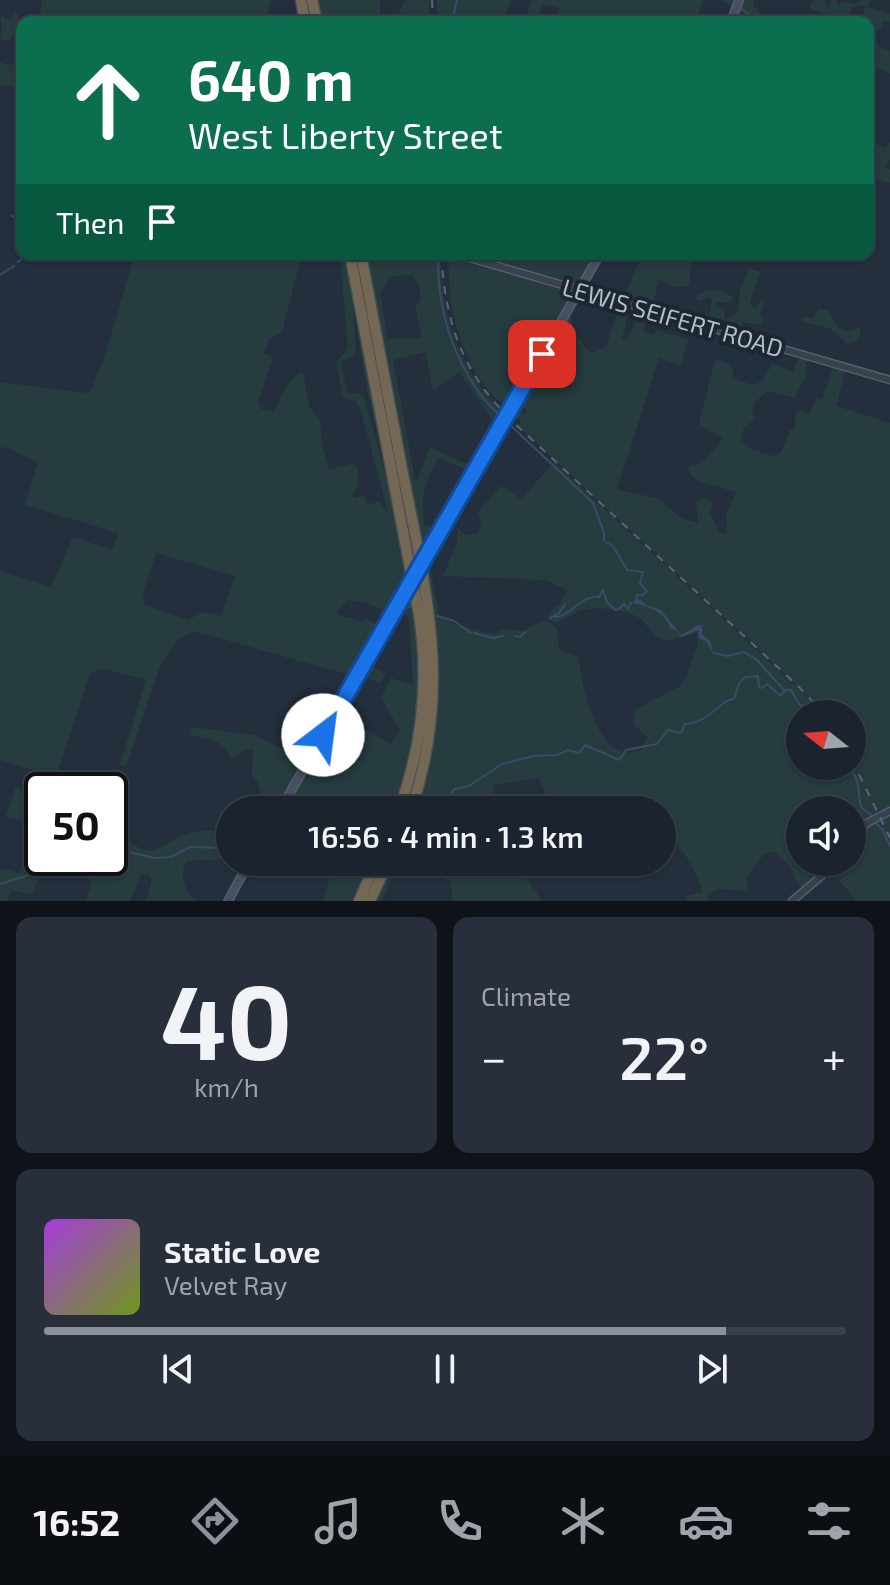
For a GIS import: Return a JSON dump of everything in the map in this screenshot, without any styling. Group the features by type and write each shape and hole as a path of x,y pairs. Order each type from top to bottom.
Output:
{"highway":[{"path":"351,260 423,645 420,730 404,796"},
{"path":"362,260 433,642 432,720 426,758 415,796"},
{"path":"359,901 370,876"},
{"path":"370,901 382,876"}],"main road":[{"path":"288,796 596,260"},
{"path":"228,901 241,876"}],"street":[{"name":"LEWIS SEIFERT ROAD","path":"476,260 890,380"},
{"path":"866,824 890,811"},
{"path":"792,901 821,876"}],"green space":[{"path":"42,0 271,0 266,16 40,16"},
{"path":"315,0 380,0 380,16 318,16"},
{"path":"429,0 429,16 398,16 404,2"},
{"path":"437,0 511,0 505,16 438,16"},
{"path":"532,0 703,0 698,16 556,16 559,8 543,4 538,16 527,16"},
{"path":"721,0 754,0 753,5 762,16 750,16"},
{"path":"814,0 826,0 827,8 831,5 830,0 837,0 837,8 842,1 856,4 862,0 872,0 867,7 890,14 890,22 883,21 881,29 874,30 874,16 864,16 865,6 855,6 850,11 852,16 834,16 811,9 809,5"},
{"path":"14,12 19,15 16,16 12,38 7,41 0,39 0,14 9,20"},
{"path":"874,40 879,47 890,51 890,73 875,68 877,56 874,54"},
{"path":"0,62 16,63 16,87 0,85"},
{"path":"890,142 890,159 884,168 890,169 890,183 874,178 874,143 885,148"},
{"path":"133,260 300,260 282,332 269,339 264,353 273,357 258,402 261,409 274,412 289,384 303,372 309,406 320,420 322,445 329,470 354,463 358,468 358,484 353,496 363,496 368,504 379,502 388,512 360,408 355,401 343,398 336,362 348,348 341,260 348,260 356,350 353,357 341,361 347,394 364,396 386,476 409,581 400,598 388,603 385,610 347,600 337,612 338,615 362,621 366,618 378,626 357,677 194,631 178,640 160,666 126,767 120,765 146,679 102,669 90,673 58,772 40,772 0,760 0,571 51,587 73,537 112,550 118,533 25,505 38,462 5,447 0,448 0,382 85,393 91,391 105,355","holes":["156,553 235,576 221,616 203,612 188,620 145,605 143,593"]},
{"path":"365,260 440,260 445,303 456,343 476,379 506,417 503,423 491,418 459,372 433,390 425,352 393,360 415,480 430,447 477,469 474,473 438,458 425,490 423,514 424,525 440,528 422,559","holes":["411,275 420,286 420,301 415,306 422,338 388,339 380,293 392,276"]},
{"path":"448,260 471,261 575,291 509,408 477,375 463,345 450,295"},
{"path":"482,260 596,260 579,290"},
{"path":"640,260 695,260 690,267 690,286 675,287 659,280 651,311 630,306 622,339 626,341 635,323 645,322 643,331 652,335 657,330 688,340 681,365 659,358 617,489 659,499 681,518 698,523 695,503 703,497 714,503 710,512 719,533 727,533 726,515 736,492 698,481 690,474 689,466 702,463 723,439 699,424 715,359 731,364 734,379 753,385 762,381 773,363 793,373 800,354 807,356 805,377 795,398 768,391 755,402 752,413 756,419 744,427 741,440 752,450 774,456 781,453 790,430 794,430 796,412 800,410 810,414 816,398 822,400 834,364 847,367 836,406 890,423 890,901 857,901 835,876 866,876 866,796 786,796 786,862 774,851 764,854 746,878 749,891 718,889 707,896 709,901 687,901 686,896 702,892 694,870 676,844 676,796 539,796 545,792 539,778 493,785 494,796 418,796 431,745 423,565 428,557 440,618 494,634 503,629 523,631 545,620 557,628 559,649 578,657 586,696 597,725 612,747 622,752 641,751 647,737 633,724 635,710 680,686 686,678 698,644 697,631 674,639 663,639 634,615 601,608 578,611 556,623 547,619 554,607 559,606 567,590 546,580 443,576 457,542 457,527 465,535 478,533 481,523 478,512 501,486 521,499 554,462 810,700 786,700 786,780 866,780 866,700 811,700 518,426 521,421 512,411 516,404 524,415 527,411 518,403 539,364 548,371 558,371 540,361 570,310 576,333 592,353 606,347 621,302"},
{"path":"749,268 760,272 750,302 756,309 761,299 765,300 760,316 763,318 762,325 743,322 739,334 699,321 702,315 710,314 712,299 709,297 698,301 695,298 709,291 733,297 731,303 717,302 715,305 724,311 725,320 737,314 741,287"},
{"path":"356,306 388,471 367,389"},
{"path":"819,309 829,311 838,328 850,332 861,326 858,341 847,344 831,329 801,321 804,317 813,318"},
{"path":"410,587 421,661 414,749 401,796 290,796 334,719 354,723 391,744 400,730 381,698 391,678 413,685 409,618 404,614 381,640"},
{"path":"367,662 385,674 380,683 360,675"},
{"path":"192,727 254,735 307,760 286,796 261,796 252,774 253,749 245,750 231,759 220,744 190,735"},
{"path":"16,787 24,790 24,822 6,817"},
{"path":"192,832 216,832 216,860 186,861 184,883 197,901 146,901 152,879 147,873 141,875 130,901 86,901 91,885 88,876 128,876 128,840 144,850 152,850"},
{"path":"24,861 24,876 40,876 32,895 12,890 7,901 0,901 0,868 19,873"},
{"path":"330,876 368,876 356,901 323,901"},
{"path":"385,876 392,876 382,901 373,901"},
{"path":"434,876 525,876 542,901 452,901 451,881"},
{"path":"794,876 823,876 805,891"}],"water":[{"path":"639,599 661,610 681,635 698,625 702,626 702,634 711,642 712,652 706,641 698,638 699,630 681,637 655,610 631,603"}],"waterway":[{"path":"453,16 457,0"},
{"path":"740,8 751,16"},
{"path":"12,216 16,217"},
{"path":"438,260 443,310 454,345 470,379 502,418"},
{"path":"0,275 14,266"},
{"path":"508,423 593,503 604,541 613,546 627,570 643,572 640,583 647,591 637,595 636,601"},
{"path":"555,617 587,599 599,597 603,590 607,602 615,610 624,604 628,609 631,603"},
{"path":"550,618 559,613 565,604"},
{"path":"404,612 407,606 413,608"},
{"path":"437,616 454,621 471,633"},
{"path":"516,636 520,637 525,632"},
{"path":"474,633 493,638 503,636"},
{"path":"713,653 728,656 744,652 756,659 784,690"},
{"path":"448,796 455,789 469,786 502,764 533,756 557,755 568,750 579,753 585,745 619,760 626,750 657,744 668,730 681,733 685,724 701,720 734,699 745,677 758,676 759,687 767,684 781,696 785,690 791,690 797,700"},
{"path":"856,780 861,807 872,816"},
{"path":"875,822 883,830 890,846"},
{"path":"128,852 155,858 171,857 190,847 216,848"},
{"path":"0,884 26,876"}],"railway":[{"path":"432,0 433,16"},
{"path":"441,260 447,304 460,346 469,366 496,404 811,700"},
{"path":"862,780 890,838"}],"route":[{"path":"323,735 542,354"}]}
